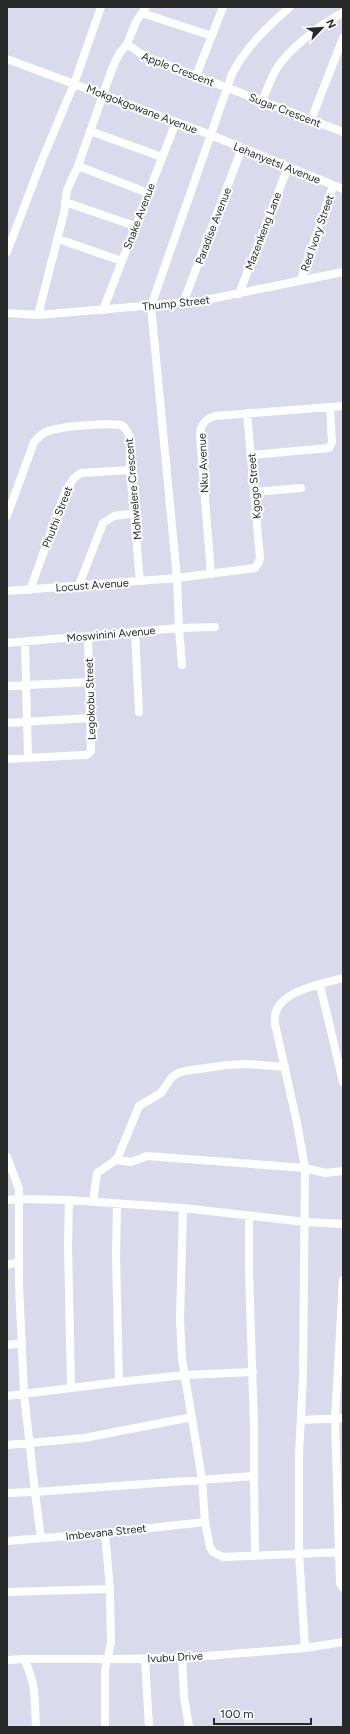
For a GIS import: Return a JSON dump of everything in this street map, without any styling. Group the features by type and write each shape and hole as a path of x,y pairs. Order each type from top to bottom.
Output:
{"street":[{"path":"7,252 42,160 74,84 101,7"},
{"path":"196,76 223,7"},
{"path":"182,665 177,578 151,306 234,68 257,37 290,7"},
{"path":"38,315 58,239 64,213 67,190 78,166 116,60 127,44 136,22 144,10 212,36"},
{"path":"262,101 277,68 295,47 335,17 343,13"},
{"path":"311,120 343,38"},
{"name":"Apple Crescent","path":"127,44 144,56 226,88"},
{"name":"Mokgokgowane Avenue","path":"7,59 211,135"},
{"name":"Sugar Crescent","path":"226,88 343,132"},
{"name":"Snake Avenue","path":"102,310 176,122"},
{"path":"90,131 162,157"},
{"name":"Lehanyetsi Avenue","path":"211,135 343,189"},
{"name":"Paradise Avenue","path":"183,303 242,148"},
{"path":"78,166 148,193"},
{"name":"Mazenkeng Lane","path":"239,294 288,167"},
{"name":"Red Ivory Street","path":"301,279 333,186"},
{"path":"65,202 135,226"},
{"path":"58,239 122,261"},
{"name":"Thump Street","path":"7,313 38,315 218,299 301,279 343,272"},
{"name":"Nku Avenue","path":"211,574 200,431 204,423 211,418 247,413 343,406"},
{"path":"252,455 329,448 332,442 330,407"},
{"name":"Kgogo Street","path":"247,413 252,455 260,558"},
{"name":"Mohwelere Crescent","path":"7,516 34,442 38,437 48,431 60,428 121,425 130,436 130,470 140,581"},
{"name":"Phuthi Street","path":"30,590 66,490 74,478 82,473 130,470"},
{"path":"255,492 301,488"},
{"path":"79,585 103,523 114,516 134,513"},
{"name":"Locust Avenue","path":"7,591 177,578 251,570 257,566 260,558"},
{"name":"Moswinini Avenue","path":"7,643 179,628 215,627"},
{"path":"135,633 138,712"},
{"name":"Legokobu Street","path":"28,758 83,755 90,753 92,749 88,637"},
{"path":"7,759 28,758 24,642"},
{"path":"7,686 89,682"},
{"path":"7,723 90,718"},
{"path":"305,1648 299,1553 303,1377 305,1168 274,1015 281,1002 290,995 343,978"},
{"path":"320,985 343,1082"},
{"path":"93,1202 97,1173 116,1160 139,1106 161,1093 172,1077 178,1073 227,1065 247,1064 285,1067"},
{"path":"116,1160 131,1162 147,1156 305,1168 325,1173 343,1172"},
{"path":"7,1157 17,1182 19,1199 18,1262 24,1394 41,1538"},
{"path":"7,1200 69,1200 183,1208 305,1222 343,1224"},
{"path":"69,1200 71,1387"},
{"path":"117,1204 116,1256 119,1382"},
{"path":"183,1208 180,1325 182,1359 202,1480 205,1522 210,1547 218,1556 223,1557 299,1553 341,1553"},
{"path":"249,1216 249,1293 255,1555"},
{"path":"7,1265 18,1262"},
{"path":"343,1280 339,1418 340,1583 343,1588"},
{"path":"7,1345 22,1343"},
{"path":"7,1396 71,1387 185,1375 252,1372"},
{"path":"7,1445 84,1438 192,1417"},
{"path":"301,1420 339,1418"},
{"path":"7,1493 254,1476"},
{"name":"Imbevana Street","path":"7,1541 104,1533 205,1522"},
{"path":"104,1533 110,1589 111,1643 105,1670 105,1727"},
{"path":"7,1592 110,1589"},
{"name":"Ivubu Drive","path":"7,1660 182,1658 305,1648 343,1642"},
{"path":"182,1658 184,1697 189,1727"},
{"path":"24,1659 32,1676 34,1687 36,1727"},
{"path":"145,1659 149,1727"}]}
